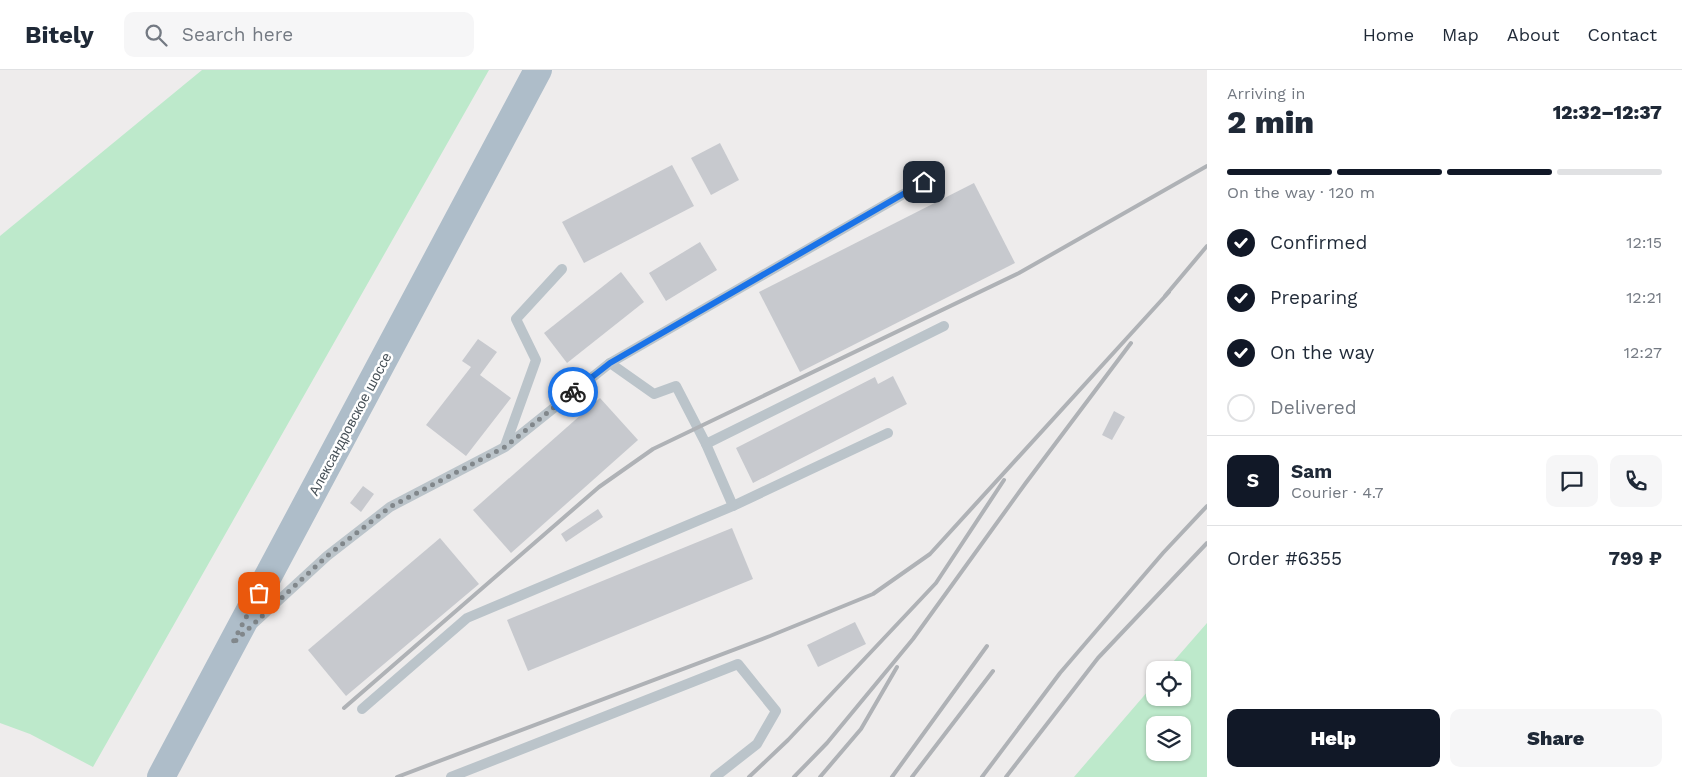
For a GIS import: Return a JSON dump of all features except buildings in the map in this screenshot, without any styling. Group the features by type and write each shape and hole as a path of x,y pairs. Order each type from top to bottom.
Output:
{"main road":[{"name":"Александровское шоссе","path":"161,777 538,70"}],"lane":[{"path":"232,644 327,556 390,507 505,447 610,363 940,173"},
{"path":"505,447 536,360 516,319 562,269"},
{"path":"706,444 944,326"},
{"path":"610,363 654,394 676,386 706,444 733,506"},
{"path":"362,709 467,618 733,506 888,433"},
{"path":"451,777 738,664 776,711 757,744 714,777"}],"green space":[{"path":"202,70 489,70 93,767 30,734 0,723 0,236"},
{"path":"1207,623 1207,777 1074,777 1146,693 1146,706 1191,706 1191,661 1174,661"}],"railway":[{"path":"344,708 599,487 653,449 1019,273 1207,166"},
{"path":"1165,296 1207,246"},
{"path":"397,777 770,636 873,594 930,554 1169,292"},
{"path":"794,777 827,743 913,639 1025,484 1131,343"},
{"path":"749,777 788,740 936,583 1004,480"},
{"path":"982,777 1060,673 1163,553 1207,506"},
{"path":"1006,777 1098,658 1207,543"},
{"path":"892,777 987,646"},
{"path":"820,777 861,729 897,667"},
{"path":"912,777 993,671"}],"way so far":[{"path":"259,593 232,644 327,556 390,507 505,447 573,392"}],"route":[{"path":"573,392 610,363 924,182"}]}
